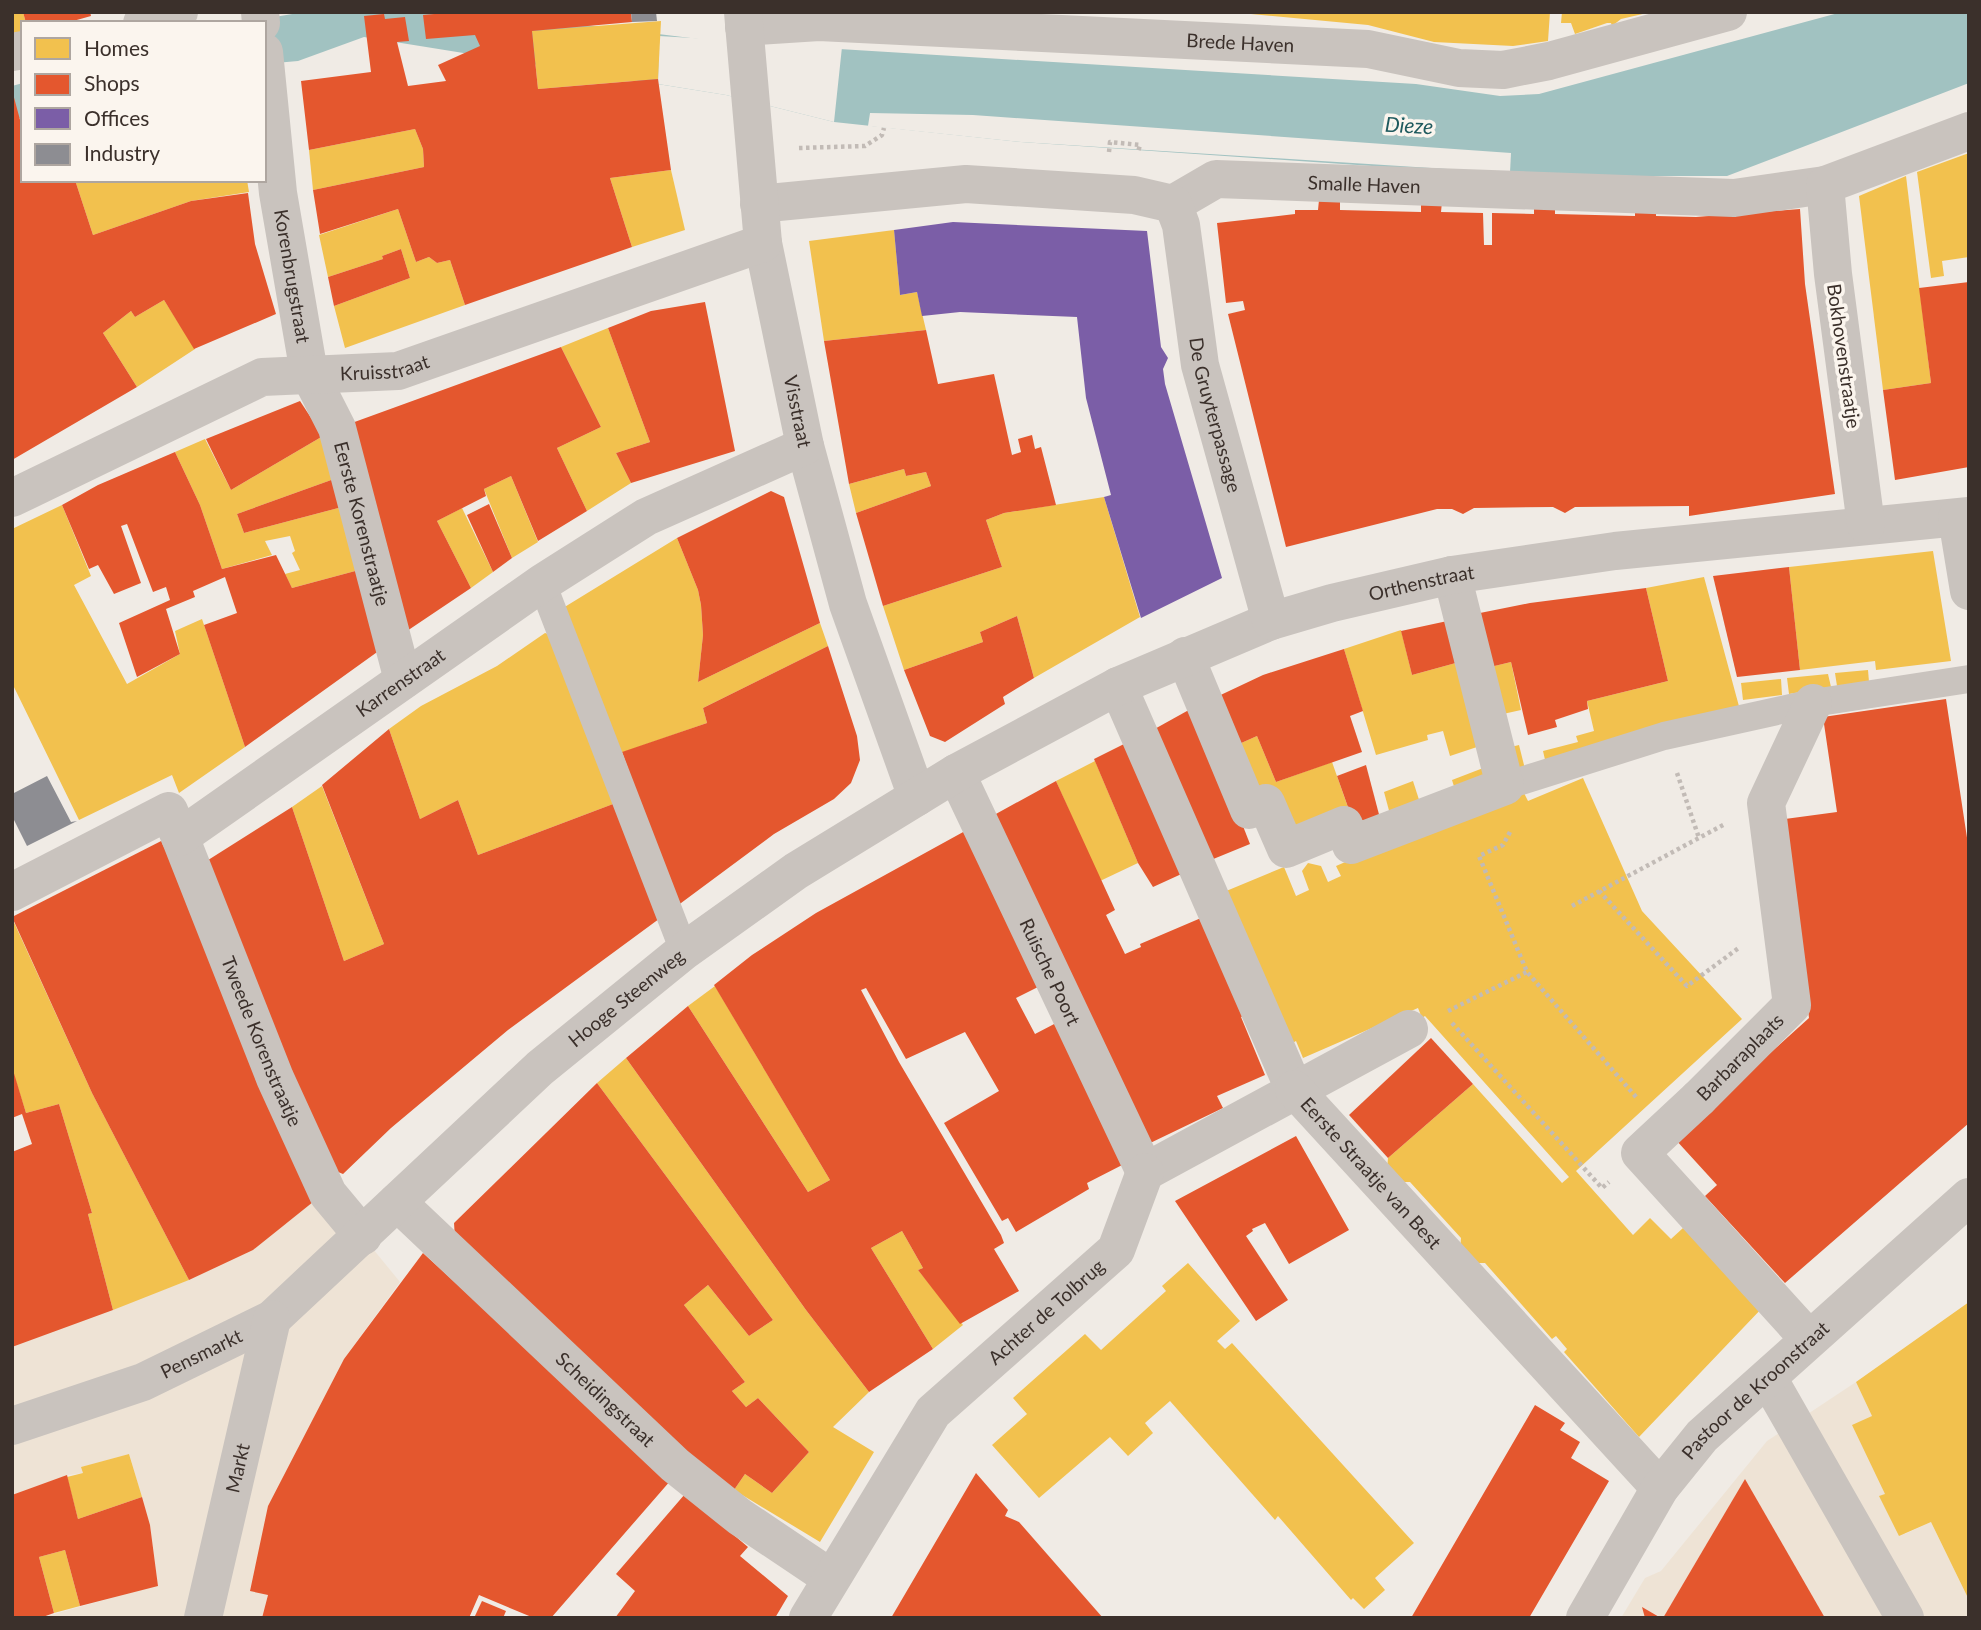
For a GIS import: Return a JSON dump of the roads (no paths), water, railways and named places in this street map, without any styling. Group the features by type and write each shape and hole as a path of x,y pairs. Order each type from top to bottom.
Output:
{"street":[{"path":"149,21 179,12"},
{"name":"Brede Haven","path":"744,19 1368,49 1459,68 1503,70 1549,61 1728,12"},
{"name":"Visstraat","path":"744,19 763,243 805,446 848,604 917,797"},
{"name":"Korenbrugstraat","path":"266,67 278,193 309,373"},
{"name":"Smalle Haven","path":"1173,204 1216,179 1734,198 1825,185 1969,131"},
{"path":"759,204 966,184 1134,195 1173,204"},
{"name":"Bokhovenstraatje","path":"1825,185 1833,274 1866,525"},
{"name":"De Gruyterpassage","path":"1173,204 1181,225 1200,365 1271,621"},
{"name":"Kruisstraat","path":"12,498 262,377 398,371 763,243"},
{"name":"Eerste Korenstraatje","path":"309,373 337,428 403,680"},
{"name":"Karrenstraat","path":"180,837 542,583 646,517 805,446"},
{"path":"1963,517 1969,591"},
{"name":"Orthenstraat","path":"917,797 956,773 1118,686 1271,621 1332,603 1452,575 1615,551 1963,517"},
{"path":"1185,656 1249,810 1266,803 1286,849 1344,825 1351,845 1506,786 1452,575"},
{"name":"Eerste Straatje van Best","path":"1118,686 1294,1089 1660,1488"},
{"name":"Barbaraplaats","path":"1809,1339 1640,1153 1792,1005 1766,803 1813,703"},
{"name":"Ruische Poort","path":"956,773 1145,1172"},
{"name":"Hooge Steenweg","path":"362,1236 540,1069 684,951 796,870 917,797"},
{"path":"14,891 169,811 180,837"},
{"name":"Tweede Korenstraatje","path":"180,837 280,1089 328,1194 362,1236"},
{"path":"1145,1172 1409,1029"},
{"name":"Achter de Tolbrug","path":"808,1618 933,1412 1115,1250 1145,1172"},
{"name":"Pastoor de Kroonstraat","path":"1587,1617 1660,1488 1702,1436 1969,1197"},
{"name":"Scheidingstraat","path":"397,1202 674,1465 740,1517 831,1577"},
{"name":"Pensmarkt","path":"12,1426 143,1382 272,1318 362,1236"},
{"name":"Markt","path":"203,1618 272,1318"},
{"path":"1768,1378 1905,1618"}],"lane":[{"path":"542,583 684,951"},
{"path":"1506,786 1664,736 1813,703 1969,679"}],"water":[{"name":"Dieze","path":"304,12 479,12 723,42 1416,84 1500,96 1539,94 1842,12 1969,12 1969,83 1727,176 1517,176 1021,142 834,122 726,95 364,37 298,61 266,64 266,21 252,21"},
{"path":"21,84 21,118 12,120 12,86"}]}
